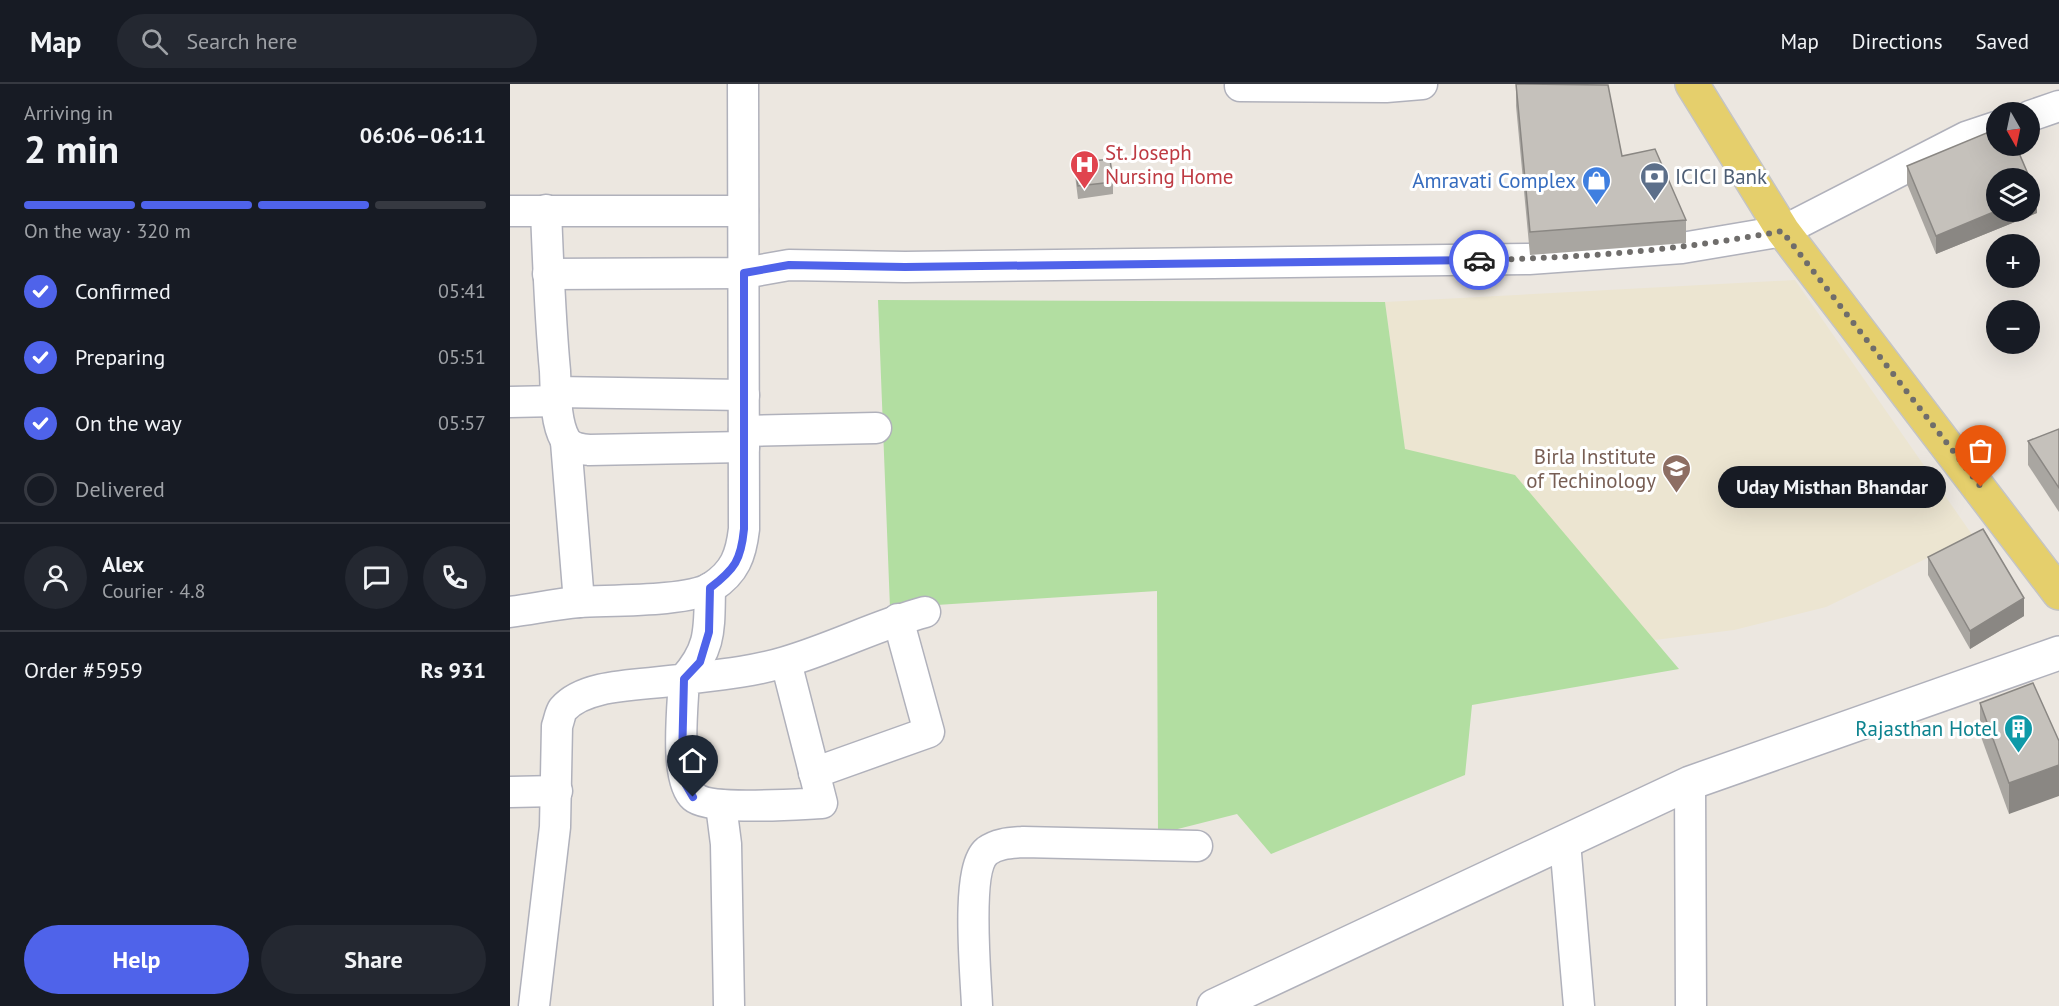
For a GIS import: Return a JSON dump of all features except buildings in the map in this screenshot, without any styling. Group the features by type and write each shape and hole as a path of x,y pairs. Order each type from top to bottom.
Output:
{"main road":[{"path":"1692,84 1788,238 2059,592"},
{"path":"1214,1006 1690,783 2059,653"}],"street":[{"path":"510,612 579,602 664,597 710,588 728,574 741,554 744,529 743,84"},
{"path":"1240,86 1386,87 1422,84"},
{"path":"2040,113 2059,106"},
{"path":"1356,277 1660,261 1788,238 1966,137 1986,130"},
{"path":"546,210 557,396 562,431 566,442 579,602"},
{"path":"510,211 743,211"},
{"path":"548,274 744,273 789,265 905,267 1529,259 1788,238"},
{"path":"510,402 557,396 744,395"},
{"path":"566,442 575,448 589,450 876,428"},
{"path":"710,588 709,632 700,662 684,679 682,760 686,785 693,797 704,803 721,805 822,803 786,662"},
{"path":"526,998 557,791 557,726 562,710 576,698 593,691 755,670 786,662 912,615 929,732 814,773"},
{"path":"1690,783 1691,1006"},
{"path":"510,792 557,791"},
{"path":"721,805 726,844 729,1006"},
{"path":"977,1006 973,902 977,867 986,852 1002,844 1023,842 1197,846"},
{"path":"1565,842 1579,1006"}],"shaded area":[{"name":"Birla Institute of Techinology","path":"1795,280 1973,536 1826,607 1734,630 1434,668 1385,302"}],"green space":[{"path":"878,300 1385,302 1405,449 1515,475 1679,669 1472,705 1465,775 1271,854 1237,814 1158,834 1157,591 890,608"}],"way so far":[{"path":"1479,260 1529,259 1682,248 1782,231 1981,487"}],"place":[{"name":"St. Joseph Nursing Home","path":"1084,190"},
{"name":"ICICI Bank","path":"1654,202"},
{"name":"Amravati Complex","path":"1597,206"},
{"name":"Uday Misthan Bhandar","path":"1981,487"},
{"name":"Birla Institute of Techinology","path":"1677,494"},
{"name":"Rajasthan Hotel","path":"2019,754"}],"route":[{"path":"693,797 686,785 682,760 684,679 700,662 709,632 710,588 728,574 741,554 744,529 744,273 789,265 905,267 1479,260"}]}
